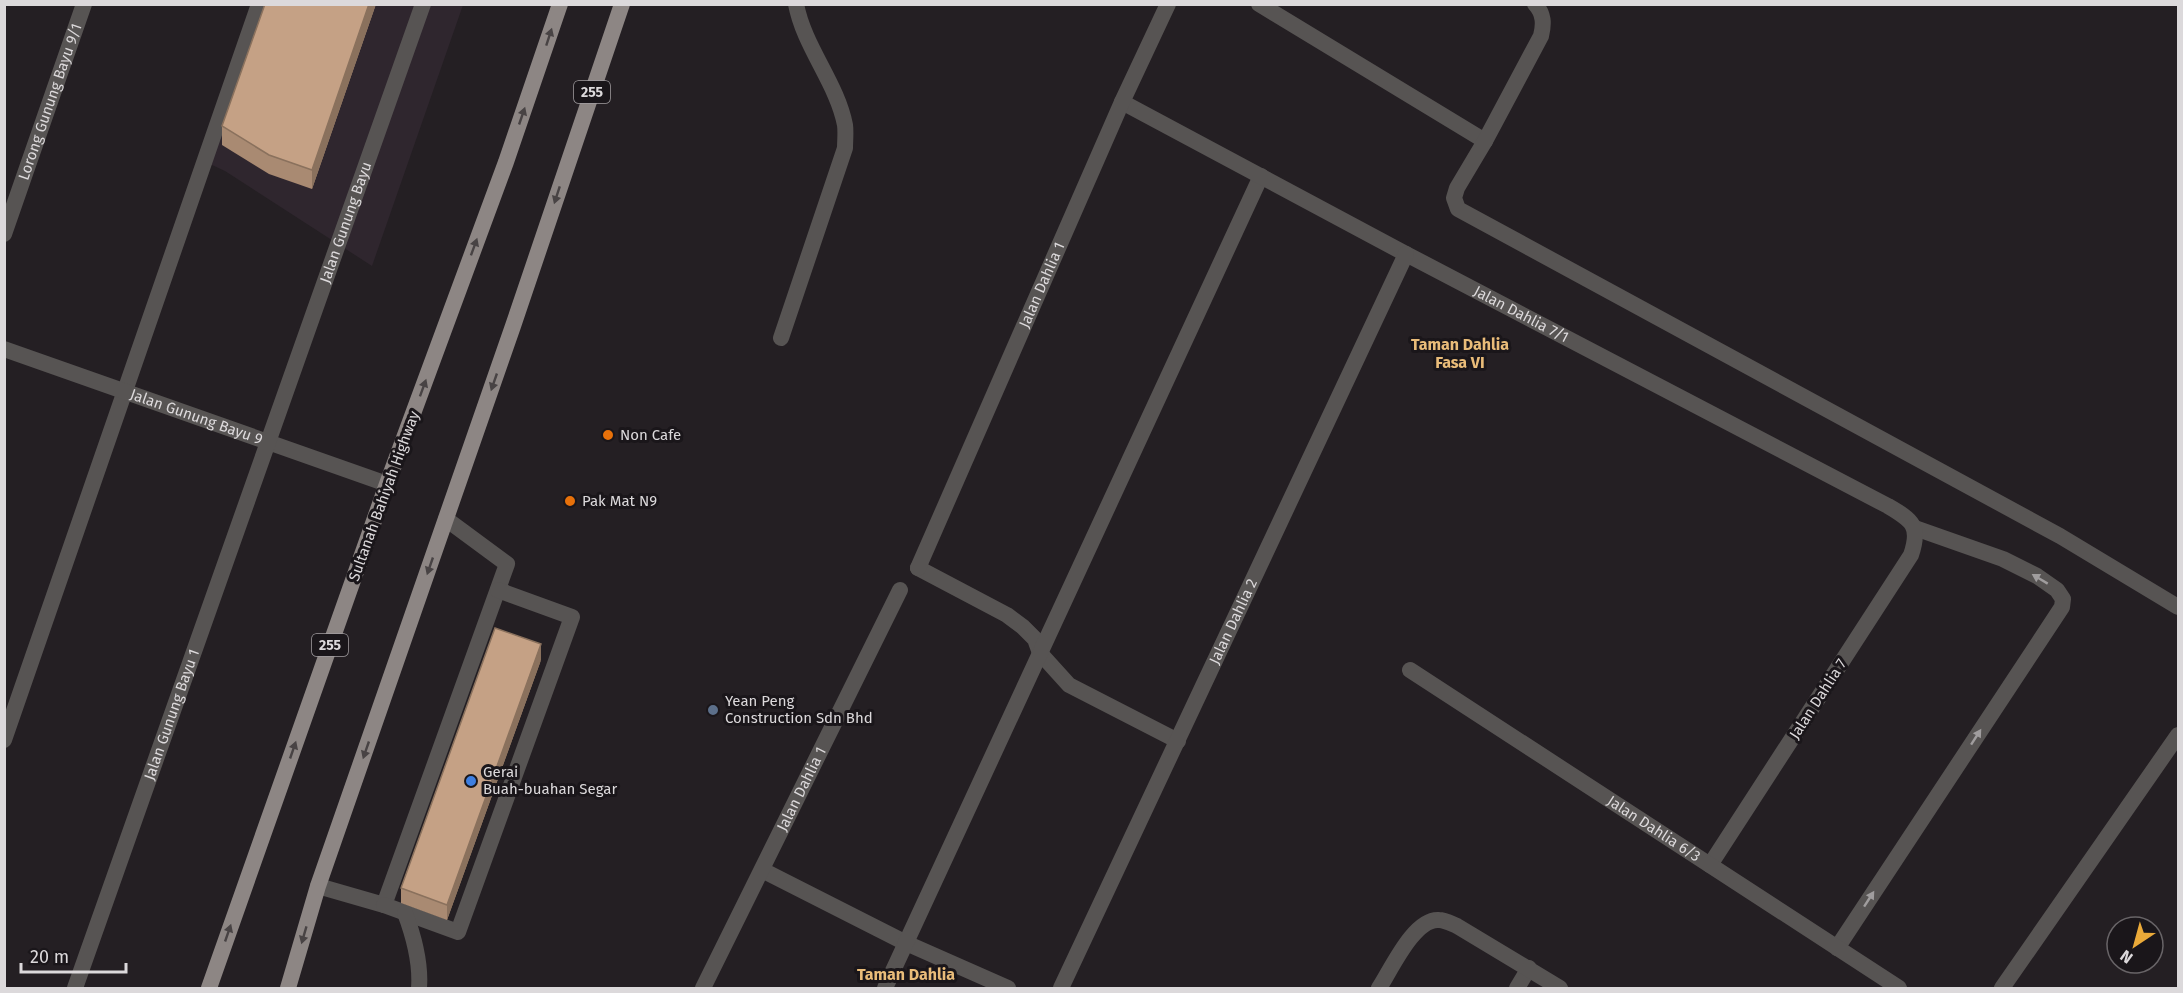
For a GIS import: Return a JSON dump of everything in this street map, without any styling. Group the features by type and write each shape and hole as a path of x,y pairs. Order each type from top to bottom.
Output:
{"main road":[{"name":"Sultanah Bahiyah Highway","path":"209,988 560,4"},
{"name":"255","path":"288,988 318,886 622,4"}],"street":[{"name":"Lorong Gunung Bayu 9/1","path":"4,234 84,4"},
{"path":"4,740 259,4"},
{"name":"Jalan Gunung Bayu","path":"269,442 423,4"},
{"path":"781,338 845,148 845,126 839,106 805,33 796,4"},
{"name":"Jalan Dahlia 1","path":"1040,653 1035,639 1007,615 918,568 1122,102 1168,4"},
{"path":"1259,4 1485,141"},
{"path":"1535,4 1543,16 1544,26 1541,36 1457,188 1454,198 1458,209 2060,536 2178,607"},
{"name":"Jalan Dahlia 7/1","path":"1122,102 1406,254 1888,506 1906,517 1915,528"},
{"path":"885,988 1261,176"},
{"name":"Jalan Dahlia 2","path":"1061,988 1406,254"},
{"name":"Jalan Gunung Bayu 9","path":"4,349 387,484"},
{"name":"Jalan Gunung Bayu 1","path":"75,988 269,442"},
{"path":"384,905 507,564 446,519"},
{"path":"1837,948 2062,607 2063,599 2057,590 2037,576 2003,559 1915,528"},
{"name":"Jalan Dahlia 7","path":"1710,865 1911,555 1916,540 1915,528"},
{"path":"318,886 384,905 458,932 572,617 498,590"},
{"name":"Jalan Dahlia 1","path":"703,988 900,590"},
{"path":"1040,653 1069,685 1178,741"},
{"name":"Jalan Dahlia 6/3","path":"1410,670 1899,988"},
{"path":"2002,988 2178,735"},
{"path":"762,870 906,943 1008,988"},
{"path":"405,913 416,944 419,988"},
{"path":"1380,988 1413,934 1427,922 1439,920 1457,926 1560,988"},
{"path":"1517,988 1529,968"}],"shaded area":[{"path":"252,5 463,5 372,266 225,171 199,159"}],"building":[{"path":"265,4 369,4 312,170 269,155 222,126"},
{"name":"Gerai Buah-buahan Segar","path":"495,628 541,644 447,905 401,888"}],"place":[{"name":"Non Cafe","path":"608,435"},
{"name":"Pak Mat N9","path":"570,501"},
{"name":"Yean Peng Construction Sdn Bhd","path":"713,710"},
{"name":"Gerai Buah-buahan Segar","path":"471,781"}],"district":[{"name":"Taman Dahlia Fasa VI","path":"1460,353"},
{"name":"Taman Dahlia","path":"906,974"}]}
